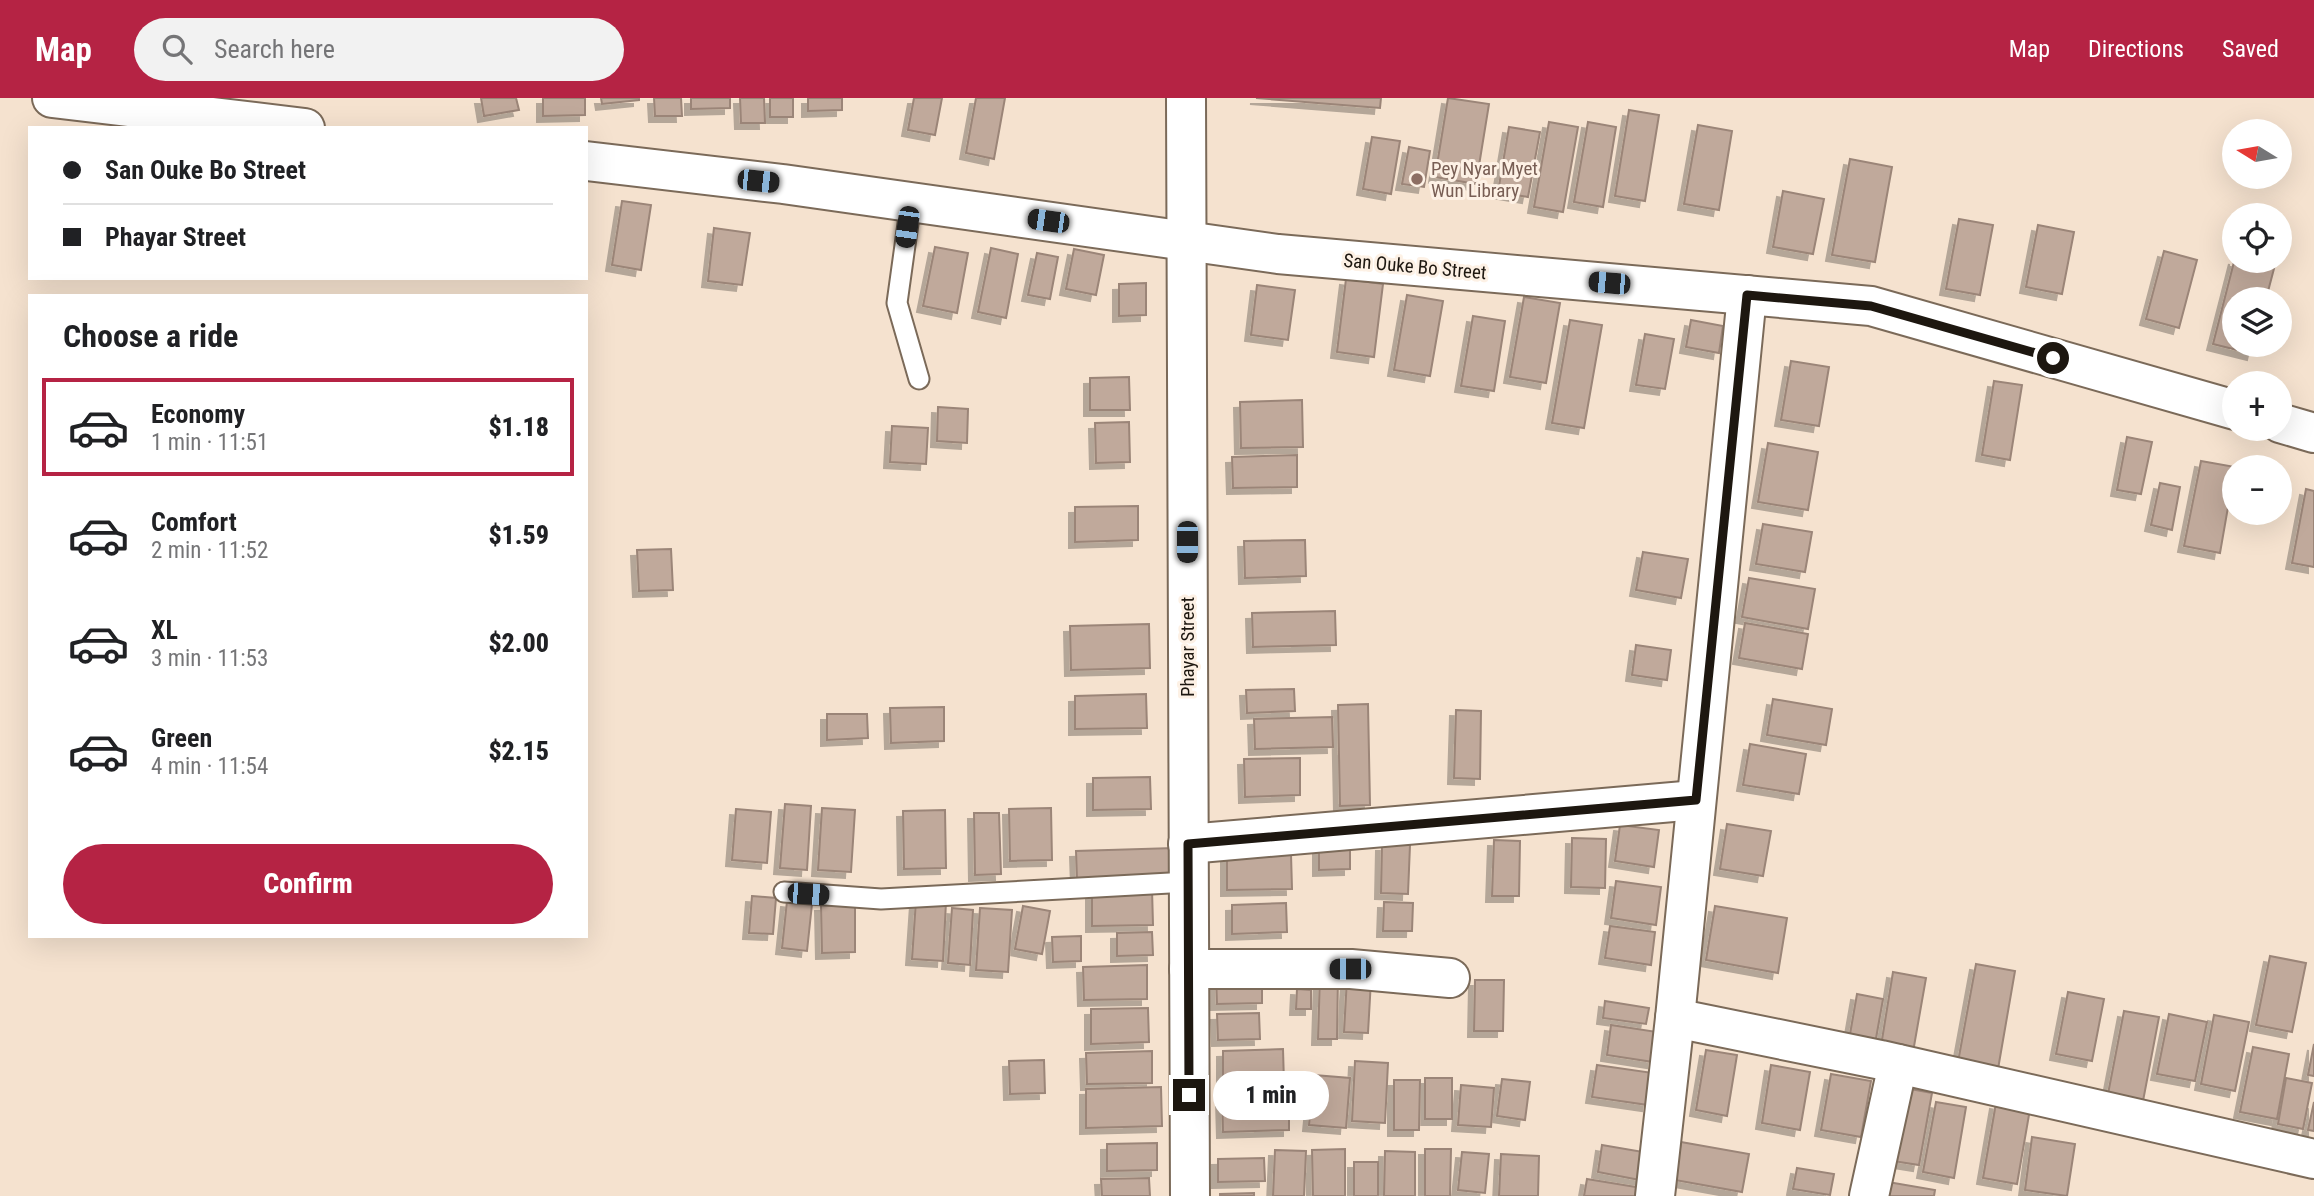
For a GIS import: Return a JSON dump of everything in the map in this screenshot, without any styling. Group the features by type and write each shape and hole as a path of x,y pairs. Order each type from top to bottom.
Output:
{"street":[{"path":"52,98 253,110 299,126"},
{"name":"Phayar Street","path":"1186,98 1190,1196"},
{"name":"San Ouke Bo Street","path":"588,161 783,184 1278,254 1871,306 2222,406"},
{"path":"1655,1196 1747,295"},
{"path":"2292,427 2314,433"},
{"path":"1188,844 1696,800"},
{"path":"1189,969 1350,969 1450,978"},
{"path":"1675,1018 1898,1064 2314,1159"},
{"path":"1869,1196 1898,1064"}],"lane":[{"path":"911,202 897,303 919,379"},
{"path":"785,892 881,899 1188,882"}],"building":[{"path":"481,98 516,98 519,110 484,116"},
{"path":"543,98 585,98 585,115 543,116"},
{"path":"601,98 639,98 639,100 602,104"},
{"path":"654,98 681,98 682,116 655,116"},
{"path":"691,98 730,98 730,108 691,109"},
{"path":"740,98 764,98 765,123 741,123"},
{"path":"770,98 793,98 793,117 770,117"},
{"path":"808,98 842,98 842,110 808,111"},
{"path":"914,98 942,98 935,135 908,130"},
{"path":"976,98 1005,98 994,159 966,153"},
{"path":"1256,98 1381,98 1380,108"},
{"path":"1448,98 1489,104 1476,184 1435,177"},
{"path":"1629,110 1659,115 1645,201 1615,196"},
{"path":"1549,122 1578,127 1563,212 1534,207"},
{"path":"1588,122 1616,127 1603,207 1574,202"},
{"path":"1698,125 1732,131 1719,210 1684,204"},
{"path":"1509,127 1540,132 1528,197 1498,192"},
{"path":"1372,137 1400,141 1391,194 1363,189"},
{"path":"1409,147 1430,151 1424,187 1402,184"},
{"path":"1850,159 1892,167 1875,262 1832,255"},
{"path":"1783,191 1824,199 1813,254 1773,247"},
{"path":"622,201 651,205 641,270 612,265"},
{"path":"1959,219 1993,225 1980,295 1946,289"},
{"path":"2038,225 2074,232 2062,294 2026,287"},
{"path":"714,228 750,233 742,285 708,281"},
{"path":"935,247 968,253 957,313 923,306"},
{"path":"991,248 1018,254 1006,318 978,312"},
{"path":"1074,249 1104,255 1096,295 1066,289"},
{"path":"2164,251 2197,260 2179,328 2146,319"},
{"path":"1037,253 1058,257 1050,299 1028,295"},
{"path":"2231,273 2273,273 2269,287 2228,287"},
{"path":"1346,279 1383,284 1374,357 1337,352"},
{"path":"1146,283 1146,315 1119,316 1119,284"},
{"path":"1257,285 1295,290 1288,340 1251,335"},
{"path":"1407,295 1443,301 1430,376 1394,370"},
{"path":"1524,297 1560,303 1546,383 1510,377"},
{"path":"2222,309 2222,346 2213,344"},
{"path":"1473,316 1505,321 1494,391 1461,386"},
{"path":"1570,320 1602,325 1584,428 1552,423"},
{"path":"1691,320 1723,326 1719,353 1686,347"},
{"path":"1645,334 1674,339 1665,389 1636,385"},
{"path":"1791,361 1829,367 1819,426 1781,420"},
{"path":"1129,377 1130,410 1090,410 1090,378"},
{"path":"1994,381 2022,385 2010,460 1982,455"},
{"path":"1302,400 1303,447 1241,448 1240,402"},
{"path":"938,407 968,409 967,443 937,441"},
{"path":"1129,422 1130,462 1096,463 1095,423"},
{"path":"892,426 928,428 926,464 890,462"},
{"path":"2127,437 2152,442 2141,494 2117,490"},
{"path":"1768,443 1818,452 1808,510 1758,502"},
{"path":"1297,455 1297,487 1233,488 1232,457"},
{"path":"2201,461 2222,465 2222,525 2225,525 2220,553 2184,546"},
{"path":"2160,483 2180,487 2172,530 2151,525"},
{"path":"2306,489 2314,491 2314,567 2292,563"},
{"path":"1138,506 1138,540 1075,542 1075,507"},
{"path":"1763,524 1812,532 1805,572 1756,564"},
{"path":"1305,540 1306,576 1245,578 1244,541"},
{"path":"671,549 673,590 639,591 637,550"},
{"path":"1643,552 1688,559 1681,598 1636,590"},
{"path":"1749,578 1815,589 1808,629 1742,617"},
{"path":"1335,611 1336,645 1253,647 1252,613"},
{"path":"1745,623 1808,634 1802,669 1739,658"},
{"path":"1149,624 1150,668 1071,670 1070,626"},
{"path":"1636,645 1671,650 1667,680 1632,675"},
{"path":"1294,689 1295,711 1247,713 1246,690"},
{"path":"1146,694 1147,728 1075,729 1075,696"},
{"path":"1773,699 1832,709 1826,745 1767,735"},
{"path":"1368,704 1370,805 1340,806 1338,705"},
{"path":"944,707 944,741 891,743 890,708"},
{"path":"1456,710 1481,711 1480,779 1454,778"},
{"path":"827,714 867,714 868,738 827,740"},
{"path":"1332,717 1333,747 1255,749 1254,719"},
{"path":"1750,744 1806,754 1799,794 1743,785"},
{"path":"1300,758 1300,795 1245,797 1244,759"},
{"path":"1150,777 1151,809 1093,810 1093,778"},
{"path":"785,804 811,806 807,870 780,868"},
{"path":"822,808 855,810 851,872 818,870"},
{"path":"1051,808 1052,860 1010,861 1009,809"},
{"path":"736,809 771,812 767,863 732,860"},
{"path":"945,810 946,868 904,869 903,811"},
{"path":"974,813 999,813 1001,874 975,875"},
{"path":"1727,824 1771,831 1763,876 1720,869"},
{"path":"1620,825 1659,830 1654,867 1615,861"},
{"path":"1350,838 1350,869 1319,870 1319,839"},
{"path":"1572,838 1606,839 1605,888 1571,887"},
{"path":"1494,840 1520,841 1519,896 1492,896"},
{"path":"1382,845 1410,845 1408,894 1381,893"},
{"path":"1174,848 1175,877 1077,879 1076,851"},
{"path":"1291,854 1292,889 1227,890 1227,856"},
{"path":"1616,881 1661,887 1656,925 1611,918"},
{"path":"1152,889 1153,925 1092,926 1092,891"},
{"path":"752,896 776,898 773,934 749,933"},
{"path":"916,900 946,902 943,961 912,959"},
{"path":"787,901 812,904 807,951 782,948"},
{"path":"1384,902 1413,903 1412,931 1383,931"},
{"path":"1286,903 1287,932 1232,934 1232,905"},
{"path":"855,904 855,952 822,953 821,905"},
{"path":"1023,906 1050,911 1042,954 1015,949"},
{"path":"1715,906 1787,918 1778,973 1706,960"},
{"path":"952,908 973,910 970,965 948,963"},
{"path":"980,908 1012,910 1008,972 976,970"},
{"path":"1610,926 1655,932 1651,965 1605,958"},
{"path":"1152,932 1153,955 1117,956 1117,933"},
{"path":"1081,936 1081,961 1053,962 1052,937"},
{"path":"2270,956 2306,963 2292,1032 2256,1025"},
{"path":"1976,964 2015,971 1998,1069 1958,1062"},
{"path":"1147,965 1147,999 1084,1000 1083,967"},
{"path":"1893,972 1926,978 1913,1052 1881,1046"},
{"path":"1262,973 1262,1003 1217,1004 1216,974"},
{"path":"1320,975 1338,975 1337,1039 1318,1039"},
{"path":"1347,978 1371,980 1368,1033 1344,1032"},
{"path":"1475,980 1504,980 1503,1031 1474,1031"},
{"path":"1297,989 1311,990 1311,1009 1296,1009"},
{"path":"2068,992 2104,999 2092,1061 2056,1054"},
{"path":"1857,994 1883,999 1875,1044 1849,1040"},
{"path":"1605,1001 1649,1008 1646,1024 1603,1018"},
{"path":"1148,1008 1149,1042 1091,1044 1091,1009"},
{"path":"2124,1011 2159,1017 2143,1101 2108,1094"},
{"path":"1259,1013 1260,1039 1218,1040 1217,1014"},
{"path":"2169,1014 2207,1022 2195,1081 2157,1074"},
{"path":"2214,1015 2249,1022 2235,1091 2201,1084"},
{"path":"1611,1025 1657,1032 1653,1062 1607,1055"},
{"path":"2314,1044 2314,1076 2308,1075"},
{"path":"2253,1047 2289,1054 2277,1119 2240,1112"},
{"path":"1283,1049 1284,1083 1223,1084 1223,1051"},
{"path":"1706,1050 1737,1055 1727,1116 1696,1110"},
{"path":"1152,1051 1152,1083 1087,1084 1086,1053"},
{"path":"1044,1060 1045,1093 1010,1094 1009,1061"},
{"path":"1355,1061 1388,1063 1385,1123 1352,1121"},
{"path":"1597,1065 1653,1073 1648,1105 1592,1097"},
{"path":"1771,1065 1810,1072 1800,1130 1762,1123"},
{"path":"1831,1074 1871,1081 1861,1137 1821,1130"},
{"path":"1314,1075 1350,1078 1346,1128 1309,1125"},
{"path":"1425,1078 1452,1078 1452,1119 1425,1119"},
{"path":"2286,1078 2312,1083 2303,1129 2278,1124"},
{"path":"1502,1079 1530,1082 1525,1120 1497,1116"},
{"path":"1394,1080 1420,1080 1419,1130 1394,1130"},
{"path":"1461,1085 1494,1088 1491,1127 1458,1125"},
{"path":"1161,1087 1162,1126 1086,1128 1086,1089"},
{"path":"1905,1088 1932,1093 1919,1165 1893,1161"},
{"path":"1289,1094 1289,1130 1223,1132 1222,1095"},
{"path":"1936,1102 1966,1107 1954,1178 1923,1172"},
{"path":"2314,1102 2314,1131 2308,1130"},
{"path":"1996,1103 2030,1109 2017,1184 1983,1178"},
{"path":"2032,1137 2075,1144 2067,1196 2025,1190"},
{"path":"1681,1142 1749,1154 1742,1192 1675,1180"},
{"path":"1157,1143 1157,1170 1107,1171 1107,1144"},
{"path":"1602,1145 1649,1153 1645,1181 1598,1172"},
{"path":"1345,1149 1345,1196 1313,1196 1312,1150"},
{"path":"1425,1149 1451,1149 1450,1196 1425,1196"},
{"path":"1275,1150 1306,1151 1304,1196 1273,1196"},
{"path":"1385,1151 1415,1152 1415,1196 1384,1196"},
{"path":"1462,1152 1489,1154 1485,1193 1458,1190"},
{"path":"1501,1154 1539,1156 1538,1196 1499,1196"},
{"path":"1264,1158 1265,1181 1218,1182 1218,1159"},
{"path":"1354,1162 1378,1162 1378,1196 1354,1196"},
{"path":"1797,1168 1834,1174 1830,1195 1793,1189"},
{"path":"1149,1178 1150,1196 1102,1196 1101,1179"},
{"path":"1587,1179 1648,1189 1647,1196 1584,1196"},
{"path":"1888,1182 1935,1190 1934,1196 1885,1196"},
{"path":"1254,1193 1254,1196 1220,1196 1220,1194"}],"place":[{"name":"Pey Nyar Myet Wun Library","path":"1417,179"}],"route":[{"path":"1189,1095 1188,844 1696,800 1747,295 1871,306 2053,358"}]}
